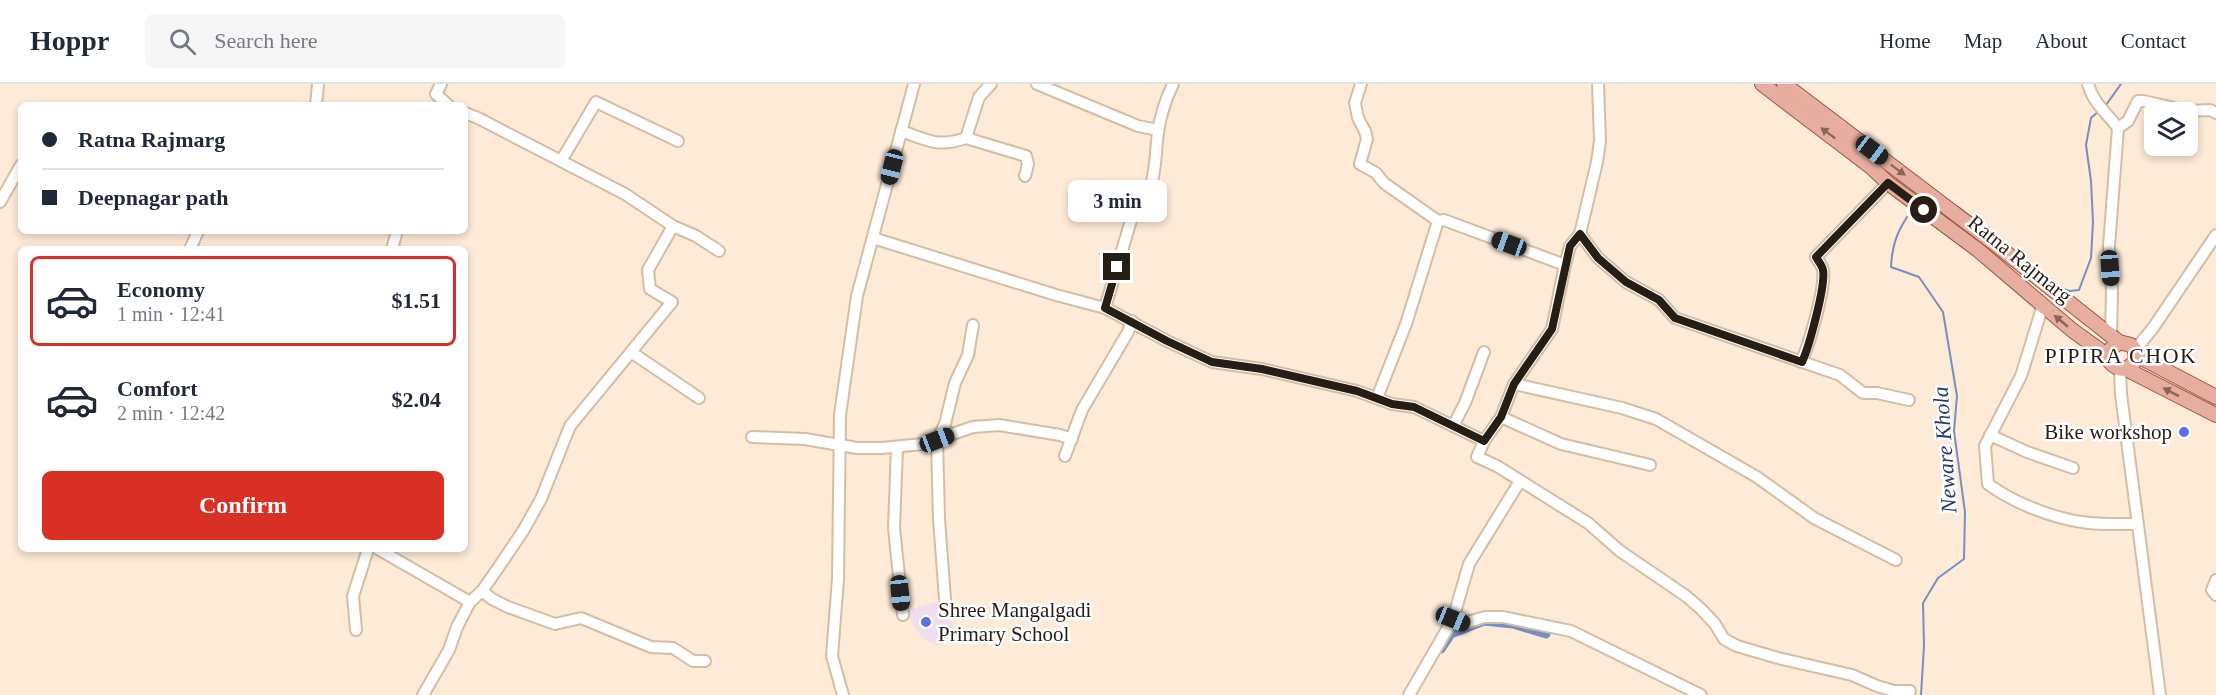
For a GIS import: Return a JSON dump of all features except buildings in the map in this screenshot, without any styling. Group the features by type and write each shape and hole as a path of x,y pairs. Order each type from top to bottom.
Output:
{"main road":[{"name":"Ratna Rajmarg","path":"1762,84 1978,250 2108,356 2114,366 2216,416"},
{"name":"Ratna Rajmarg","path":"1784,84 1995,244 2115,339 2125,342 2135,353 2216,398"},
{"path":"2108,356 2115,339"},
{"path":"2123,369 2131,366 2135,353"}],"street":[{"path":"316,102 318,84"},
{"path":"441,84 436,94 445,102"},
{"path":"843,695 832,656 838,579 840,415 857,296 914,84"},
{"path":"966,138 979,97 991,84"},
{"path":"1037,84 1138,126 1158,130"},
{"path":"1105,308 1134,210 1144,201 1150,190 1158,130 1173,84"},
{"path":"1360,84 1355,103 1358,118 1367,139 1360,164 1376,172 1383,183 1438,221 1444,220 1565,265"},
{"path":"1598,84 1600,141 1592,188 1580,234 1570,246 1552,329 1514,384 1501,417 1484,441 1477,457 1497,466 1588,523 1620,551 1686,596 1708,616 1724,639 1737,646 1778,658 1852,675 1877,686 1910,692"},
{"path":"2088,84 2092,97 2118,128 2109,246 2115,339"},
{"path":"2118,128 2128,122 2138,102 2143,101 2187,111 2210,110 2216,113"},
{"path":"561,161 596,102 678,141"},
{"path":"468,114 626,194 672,226 696,236 719,251"},
{"path":"901,131 934,143 951,143 966,138 1026,156 1028,164 1025,176"},
{"path":"0,202 18,170"},
{"path":"1802,362 1823,285 1822,268 1816,257 1888,183"},
{"path":"1377,398 1406,324 1438,221"},
{"path":"423,695 449,650 457,627 471,602 482,591 523,531 541,499 570,426 672,302 650,289 648,270 672,226"},
{"path":"1580,234 1598,258 1626,282 1659,300 1675,318 1840,375 1863,393 1877,393 1909,400"},
{"path":"2135,353 2216,235"},
{"path":"873,238 1105,308 1212,362 1262,369 1357,391 1392,404 1414,407 1484,441"},
{"path":"2043,305 2021,376 1985,446 1988,484 2002,494 2041,511 2081,522 2138,524"},
{"path":"1065,456 1083,410 1128,332 1132,321"},
{"path":"945,599 939,519 937,440 945,424 955,383 968,355 974,325"},
{"path":"631,352 699,398"},
{"path":"1453,426 1468,395 1484,352"},
{"path":"2123,369 2121,394 2160,695"},
{"path":"1514,384 1622,408 1656,419 1757,477 1814,518 1896,560"},
{"path":"1501,417 1561,444 1650,465"},
{"path":"752,437 814,440 858,448 897,448 937,440 973,427 999,425 1072,439"},
{"path":"1990,435 2027,452 2073,468"},
{"path":"897,448 894,528 903,615"},
{"path":"1409,695 1453,619 1469,564 1520,481"},
{"path":"356,630 353,596 367,552"},
{"path":"383,552 471,602"},
{"path":"2216,580 2212,590 2216,595"},
{"path":"482,591 508,607 555,624 581,618 651,647 673,648 693,661 705,661"},
{"path":"1453,619 1464,623 1485,617 1503,617 1571,631 1701,695"}],"shaded area":[{"path":"942,600 958,636 938,646 922,638 905,611"}],"waterway":[{"name":"Neware Khola","path":"2106,105 2121,84"},
{"name":"Neware Khola","path":"2061,288 2069,291 2079,290 2091,258 2093,222 2086,145 2091,118 2099,111"},
{"name":"Neware Khola","path":"1958,207 1987,229"},
{"name":"Neware Khola","path":"1907,217 1895,241 1891,267 1919,277 1943,312 1957,396 1954,431 1965,512 1964,559 1938,578 1923,603 1924,646 1921,695"},
{"path":"1441,649 1451,634 1484,621 1513,624 1546,634"}],"place":[{"name":"Bike workshop","path":"2184,432"},
{"name":"Shree Mangalgadi Primary School","path":"926,622"}],"district":[{"name":"PIPIRA CHOK","path":"2121,355"}],"route":[{"path":"1117,267 1105,308 1167,341 1212,362 1262,369 1357,391 1392,404 1414,407 1484,441 1501,417 1514,384 1552,329 1570,246 1580,234 1598,258 1626,282 1659,300 1675,318 1802,362 1823,285 1822,268 1816,257 1888,183 1924,210"}]}
